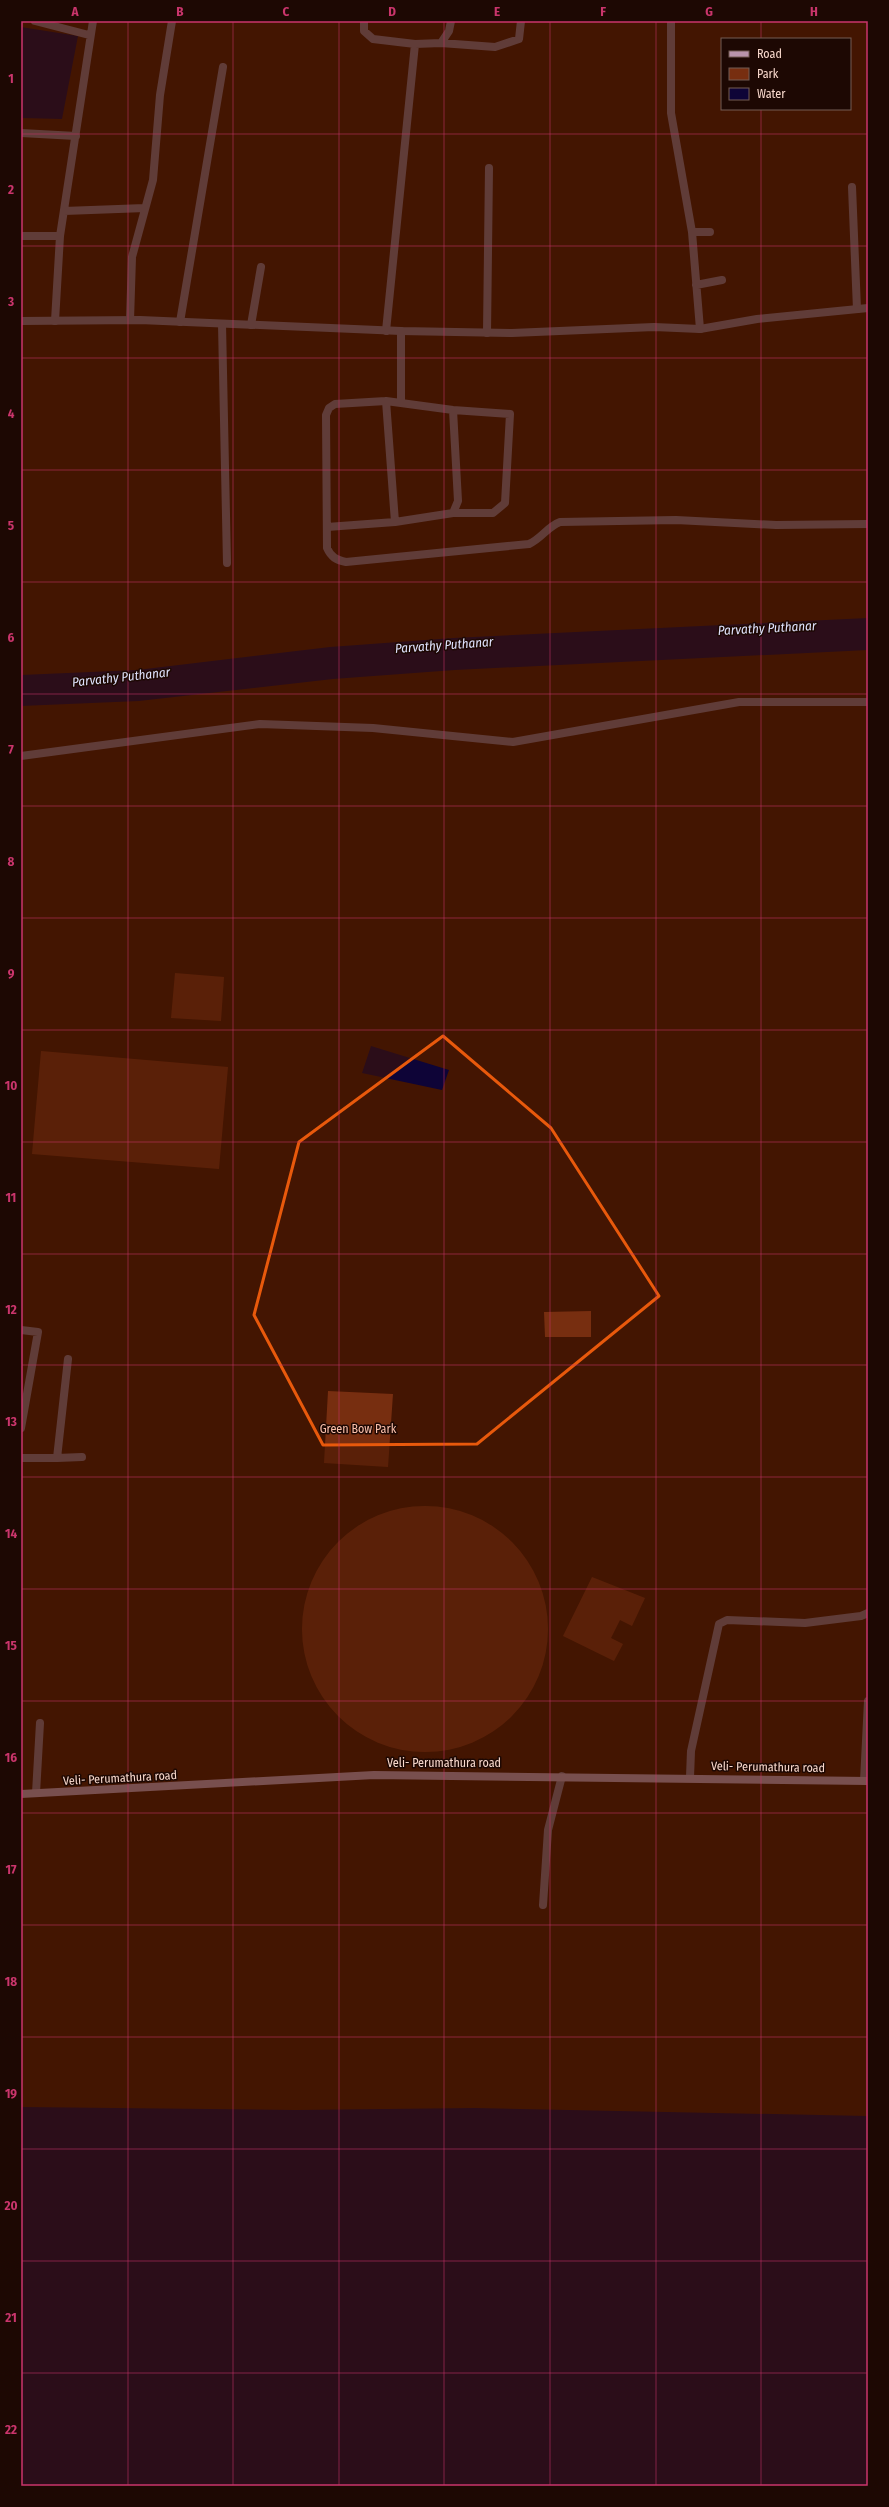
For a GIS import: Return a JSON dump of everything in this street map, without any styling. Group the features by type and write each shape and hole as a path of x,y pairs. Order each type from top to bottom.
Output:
{"main road":[{"name":"Veli- Perumathura road","path":"21,1794 374,1775 690,1777 866,1781"}],"street":[{"path":"35,21 89,35"},
{"path":"55,321 60,236 92,21"},
{"path":"130,320 132,257 153,180 160,95 172,21"},
{"path":"364,21 364,31 373,39 415,44 441,43 495,47 519,39 520,21"},
{"path":"441,43 447,35 451,21"},
{"path":"671,21 671,113 692,232 700,329"},
{"path":"386,331 415,44"},
{"path":"180,322 223,67"},
{"path":"21,133 76,136"},
{"path":"487,333 489,168"},
{"path":"852,187 857,309"},
{"path":"64,211 145,208"},
{"path":"692,232 710,232"},
{"path":"21,236 60,236"},
{"path":"250,325 261,267"},
{"path":"696,285 722,280"},
{"path":"21,321 130,320 386,331 487,333 654,327 700,329 757,319 868,308"},
{"path":"222,324 227,563"},
{"path":"401,331 401,402"},
{"path":"386,400 395,522"},
{"path":"327,526 395,522 446,516 453,513 493,513 505,503 510,414 453,410 386,400 335,404 329,408 326,415 327,548 330,555 338,561 346,562 530,544 539,540 551,526 560,522 676,520 776,525 868,524"},
{"path":"453,410 458,501 453,513"},
{"path":"21,756 260,724 373,728 513,742 739,702 868,702"},
{"path":"21,1330 38,1332 21,1428"},
{"path":"57,1458 68,1359"},
{"path":"21,1458 82,1457"},
{"path":"690,1777 691,1751 719,1624 726,1620 805,1623 861,1616 868,1613"},
{"path":"866,1781 868,1701"},
{"path":"36,1794 40,1723"},
{"path":"543,1905 548,1830 562,1776"}],"highlighted area":[{"path":"443,1036 551,1128 659,1296 477,1444 323,1445 254,1315 299,1142"}],"green space":[{"path":"175,973 224,977 221,1021 171,1018"},
{"path":"41,1051 228,1067 219,1169 32,1154"},
{"path":"591,1311 591,1337 545,1337 544,1312"},
{"name":"Green Bow Park","path":"328,1391 393,1394 388,1467 324,1463"},
{"path":"425,1506 461,1511 493,1527 512,1542 527,1561 543,1593 548,1629 543,1665 527,1697 512,1716 493,1731 461,1747 425,1752 389,1747 357,1731 338,1716 323,1697 307,1665 302,1629 307,1593 323,1561 338,1542 357,1527 389,1511"},
{"path":"592,1577 645,1598 632,1626 620,1620 611,1638 623,1644 614,1661 563,1636"}],"water":[{"path":"21,27 78,36 62,119 21,118"},
{"name":"Parvathy Puthanar","path":"868,618 868,650 455,670 333,679 139,701 21,706 21,675 137,670 330,647 453,638"},
{"path":"371,1046 449,1070 442,1090 362,1073"},
{"path":"21,2107 296,2110 475,2108 868,2116 868,2486 21,2486"}]}
